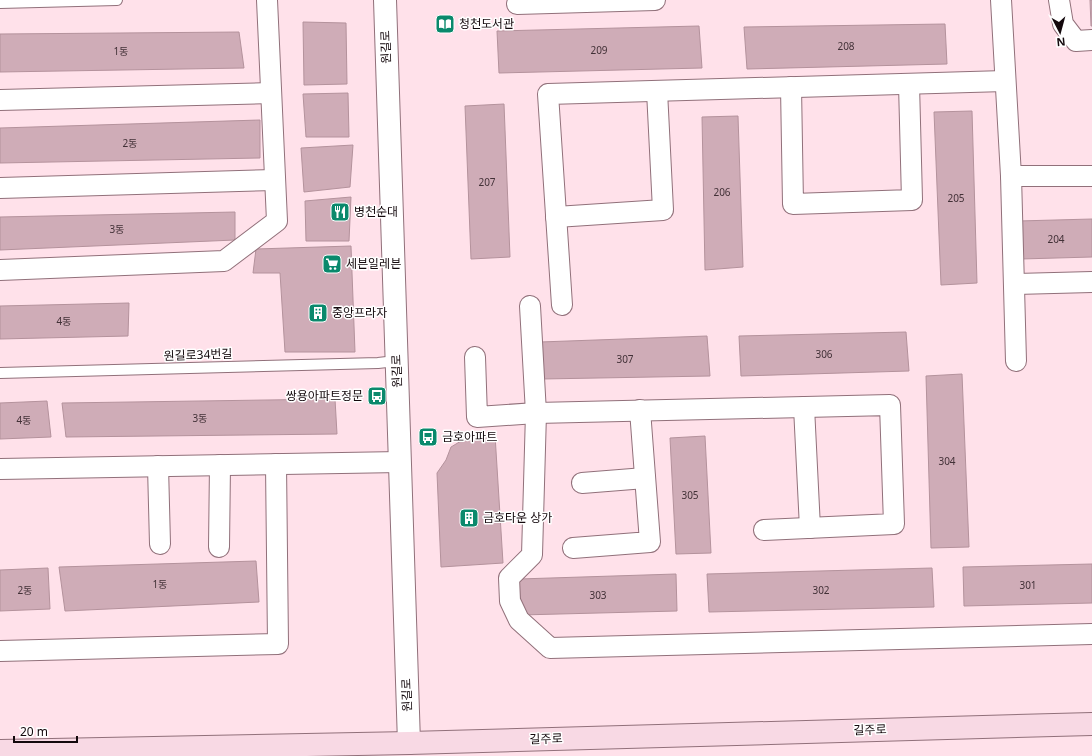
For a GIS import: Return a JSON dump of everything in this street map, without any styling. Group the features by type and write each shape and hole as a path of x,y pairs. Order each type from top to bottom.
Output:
{"main road":[{"name":"길주로","path":"0,751 250,751 409,743 1092,724"}],"street":[{"path":"0,270 224,261 277,221 267,0"},
{"name":"원길로","path":"385,0 409,743"},
{"path":"517,4 655,0"},
{"path":"1001,0 1011,176 1016,361"},
{"path":"1059,0 1063,24 1076,41 1092,40"},
{"path":"562,305 548,94 1005,81"},
{"path":"791,87 793,204 912,200 909,84"},
{"path":"556,217 663,210 657,91"},
{"path":"0,100 271,93"},
{"path":"1011,176 1092,176"},
{"path":"0,188 275,180"},
{"path":"1014,284 1092,282"},
{"path":"530,306 536,413 532,555 510,578 510,601 519,620 550,648 1092,634"},
{"path":"475,357 477,417 536,413 890,405 894,524 764,530"},
{"path":"804,407 810,528"},
{"path":"573,548 650,542 640,410"},
{"path":"0,469 400,462"},
{"path":"0,651 278,644 276,464"},
{"path":"219,547 220,465"},
{"path":"158,466 160,544"},
{"path":"582,483 645,478"}],"lane":[{"path":"0,3 117,0"},
{"name":"원길로34번길","path":"0,373 378,363 396,361"}],"building":[{"path":"1090,0 1092,0 1092,26 1091,26"},
{"path":"303,22 346,23 347,84 304,85"},
{"path":"945,24 947,64 747,69 744,27"},
{"path":"699,26 702,68 499,73 497,31"},
{"path":"239,32 244,68 0,72 0,34"},
{"path":"348,93 349,137 306,137 303,94"},
{"path":"504,104 510,257 471,259 465,106"},
{"path":"972,111 977,283 941,285 934,112"},
{"path":"738,116 743,267 705,270 702,117"},
{"path":"260,120 260,158 0,163 0,128"},
{"path":"353,145 350,187 304,192 301,148"},
{"path":"351,197 349,241 306,241 305,201"},
{"path":"235,212 235,240 0,250 0,217"},
{"path":"1092,219 1092,257 1021,259 1018,221"},
{"name":"중앙프라자","path":"351,246 355,352 285,352 280,273 253,273 256,249"},
{"path":"129,303 128,336 0,339 0,306"},
{"path":"906,332 909,371 741,376 739,336"},
{"path":"707,336 710,376 542,379 540,342"},
{"path":"962,374 969,547 931,548 926,376"},
{"path":"335,399 337,434 66,437 62,403"},
{"path":"47,401 51,437 0,439 0,403"},
{"name":"금호타운 상가","path":"495,435 503,563 441,567 437,473 446,460 451,447 461,441"},
{"path":"705,436 711,553 676,554 670,438"},
{"path":"256,561 259,602 65,611 59,567"},
{"path":"1092,564 1092,603 964,606 963,567"},
{"path":"48,568 50,609 0,611 0,570"},
{"path":"932,568 934,607 709,612 707,574"},
{"path":"676,574 677,611 520,615 519,579"}],"place":[{"name":"청천도서관","path":"445,24"},
{"name":"병천순대","path":"340,212"},
{"name":"세븐일레븐","path":"332,264"},
{"name":"중앙프라자","path":"318,313"},
{"name":"쌍용아파트정문","path":"377,396"},
{"name":"금호아파트","path":"428,437"},
{"name":"금호타운 상가","path":"469,518"}]}
